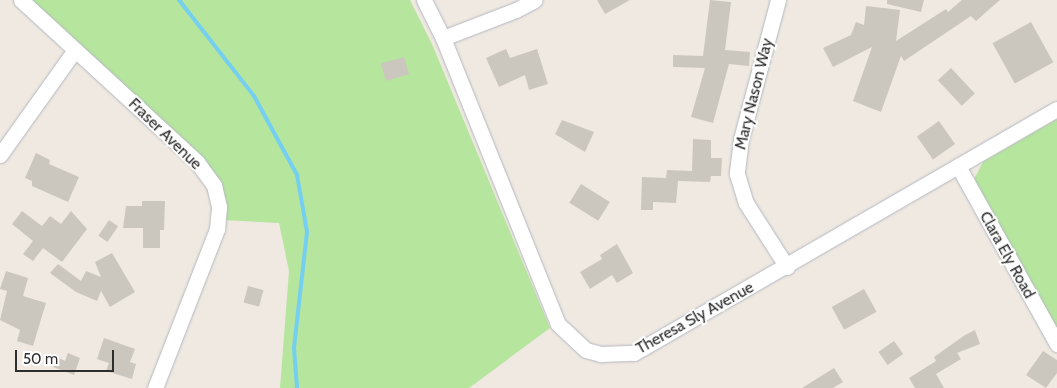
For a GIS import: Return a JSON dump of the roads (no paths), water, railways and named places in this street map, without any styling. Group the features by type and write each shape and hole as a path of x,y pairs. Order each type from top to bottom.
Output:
{"street":[{"name":"Fraser Avenue","path":"21,0 197,162 214,185 219,207 217,229 155,388"},
{"name":"Theresa Sly Avenue","path":"424,0 443,38 558,324 586,350 608,355 634,353 1057,108"},
{"path":"443,38 516,10 535,0"},
{"name":"Mary Nason Way","path":"778,0 743,130 737,174 746,204 787,266"},
{"path":"0,155 75,50"},
{"name":"Clara Ely Road","path":"958,166 1057,344"}],"waterway":[{"path":"179,0 254,96 297,175 307,232 294,348 297,388"}]}
